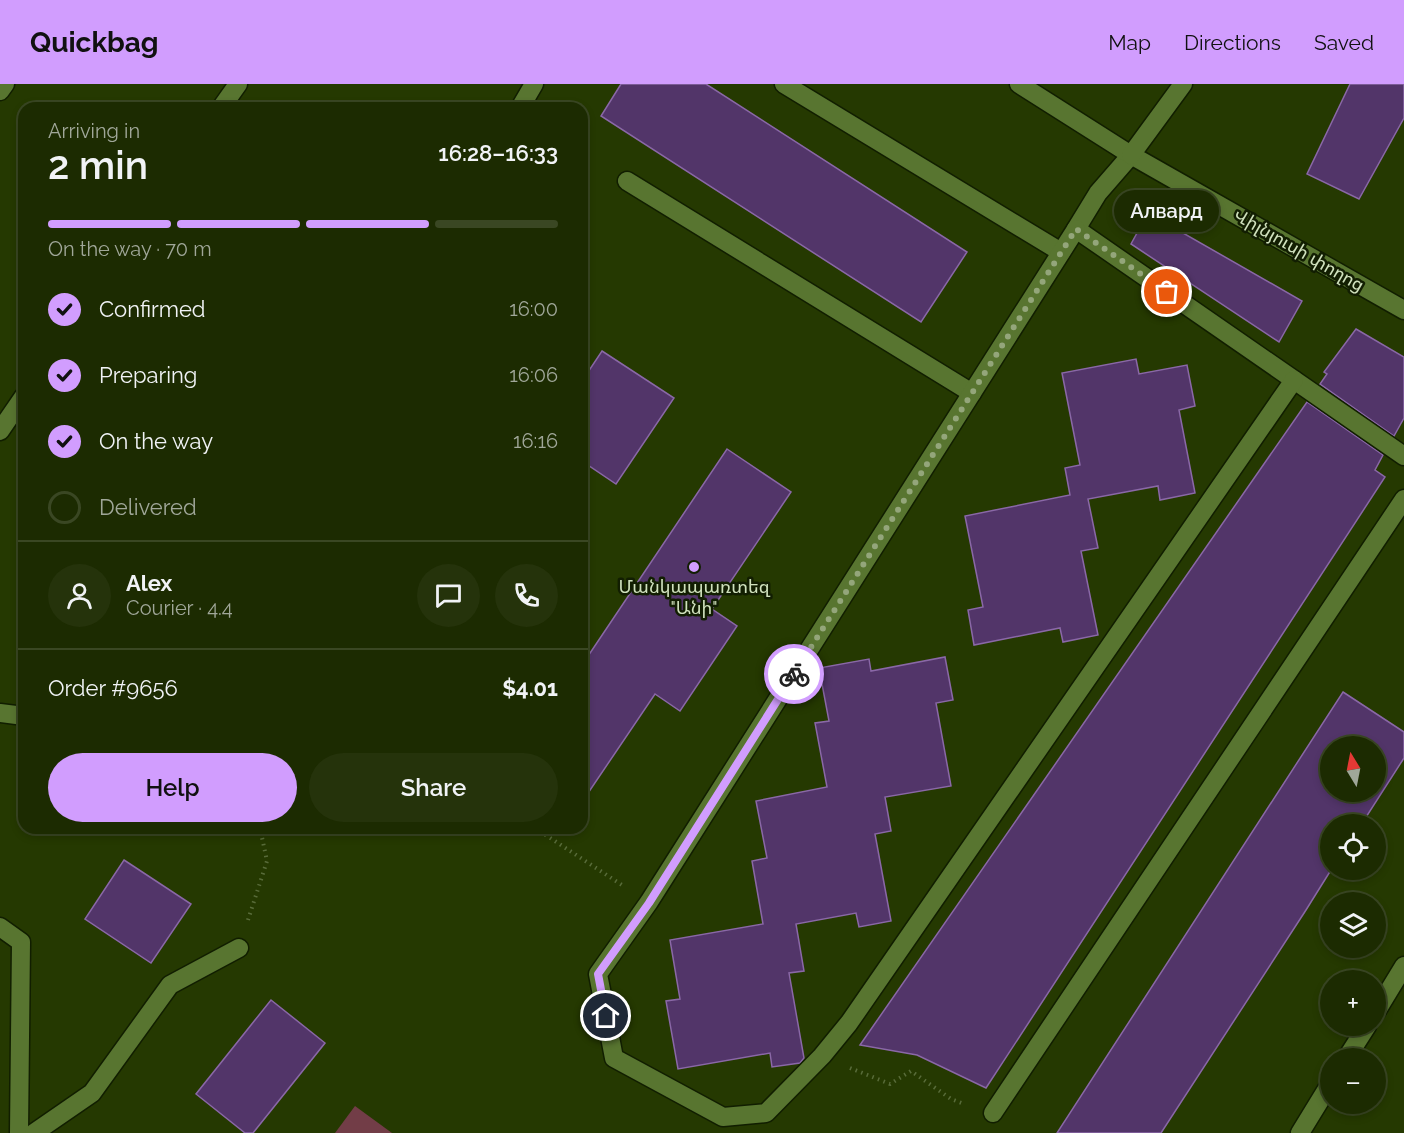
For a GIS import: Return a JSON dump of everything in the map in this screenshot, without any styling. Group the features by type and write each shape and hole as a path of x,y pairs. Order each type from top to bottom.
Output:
{"street":[{"path":"0,91 5,84"},
{"path":"225,102 238,84"},
{"path":"524,102 534,84"},
{"path":"784,84 1062,252"},
{"name":"Վիլնյուսի փողոց","path":"1019,84 1131,155 1404,310"},
{"path":"1183,84 1131,155 1098,193 649,903 598,974 614,1058 723,1117 766,1113 822,1056 849,1023 1294,380"},
{"path":"627,181 972,393"},
{"path":"1076,229 1404,456"},
{"path":"0,431 18,405"},
{"path":"993,1113 1404,499"},
{"path":"0,713 18,715"},
{"path":"0,927 21,942 20,1133"},
{"path":"34,1133 92,1093 170,985 239,948"},
{"path":"1386,996 1404,966"},
{"path":"1300,1133 1320,1100"}],"path":[{"path":"239,948 267,861 261,834"},
{"path":"544,834 649,903"},
{"path":"822,1056 890,1084 911,1071 951,1099 993,1113"}],"shaded area":[{"path":"355,1106 392,1133 335,1133"}],"building":[{"path":"621,84 706,84 967,252 921,322 601,116"},
{"path":"1350,84 1404,84 1404,118 1359,199 1307,174"},
{"path":"1148,213 1302,301 1279,342 1131,244"},
{"path":"1356,329 1404,357 1404,418 1394,436 1320,384 1327,374 1324,372"},
{"path":"602,351 674,398 616,484 588,465 588,372"},
{"path":"1136,359 1139,374 1187,365 1195,406 1179,410 1195,493 1160,500 1158,486 1088,499 1098,548 1081,551 1098,635 1063,642 1060,628 974,645 968,610 983,607 965,516 1070,495 1065,468 1080,465 1062,373"},
{"path":"1307,402 1383,455 1375,470 1385,477 986,1088 917,1055 860,1045"},
{"name":"Մանկապառտեզ \"Անի\"","path":"727,449 791,492 712,609 737,626 680,711 655,694 588,793 588,656"},
{"path":"945,657 953,700 936,703 951,786 885,797 891,831 875,834 891,921 859,927 856,913 796,924 804,971 789,973 804,1058 800,1063 772,1067 770,1053 678,1069 666,1001 680,999 670,940 763,924 752,861 767,858 756,801 827,787 815,723 829,721 819,668 869,659 871,671"},
{"path":"1343,692 1404,732 1404,758 1386,786 1386,736 1320,736 1320,802 1376,802 1368,814 1320,814 1320,880 1325,880 1161,1133 1057,1133"},
{"path":"124,860 191,904 151,963 85,919"},
{"path":"271,1000 325,1043 253,1133 245,1133 196,1094"}],"way so far":[{"path":"794,674 1076,229 1167,292"}],"place":[{"name":"Алвард","path":"1167,292"},
{"name":"Մանկապառտեզ \"Անի\"","path":"694,567"}],"route":[{"path":"606,1016 598,974 649,903 794,674"}]}
